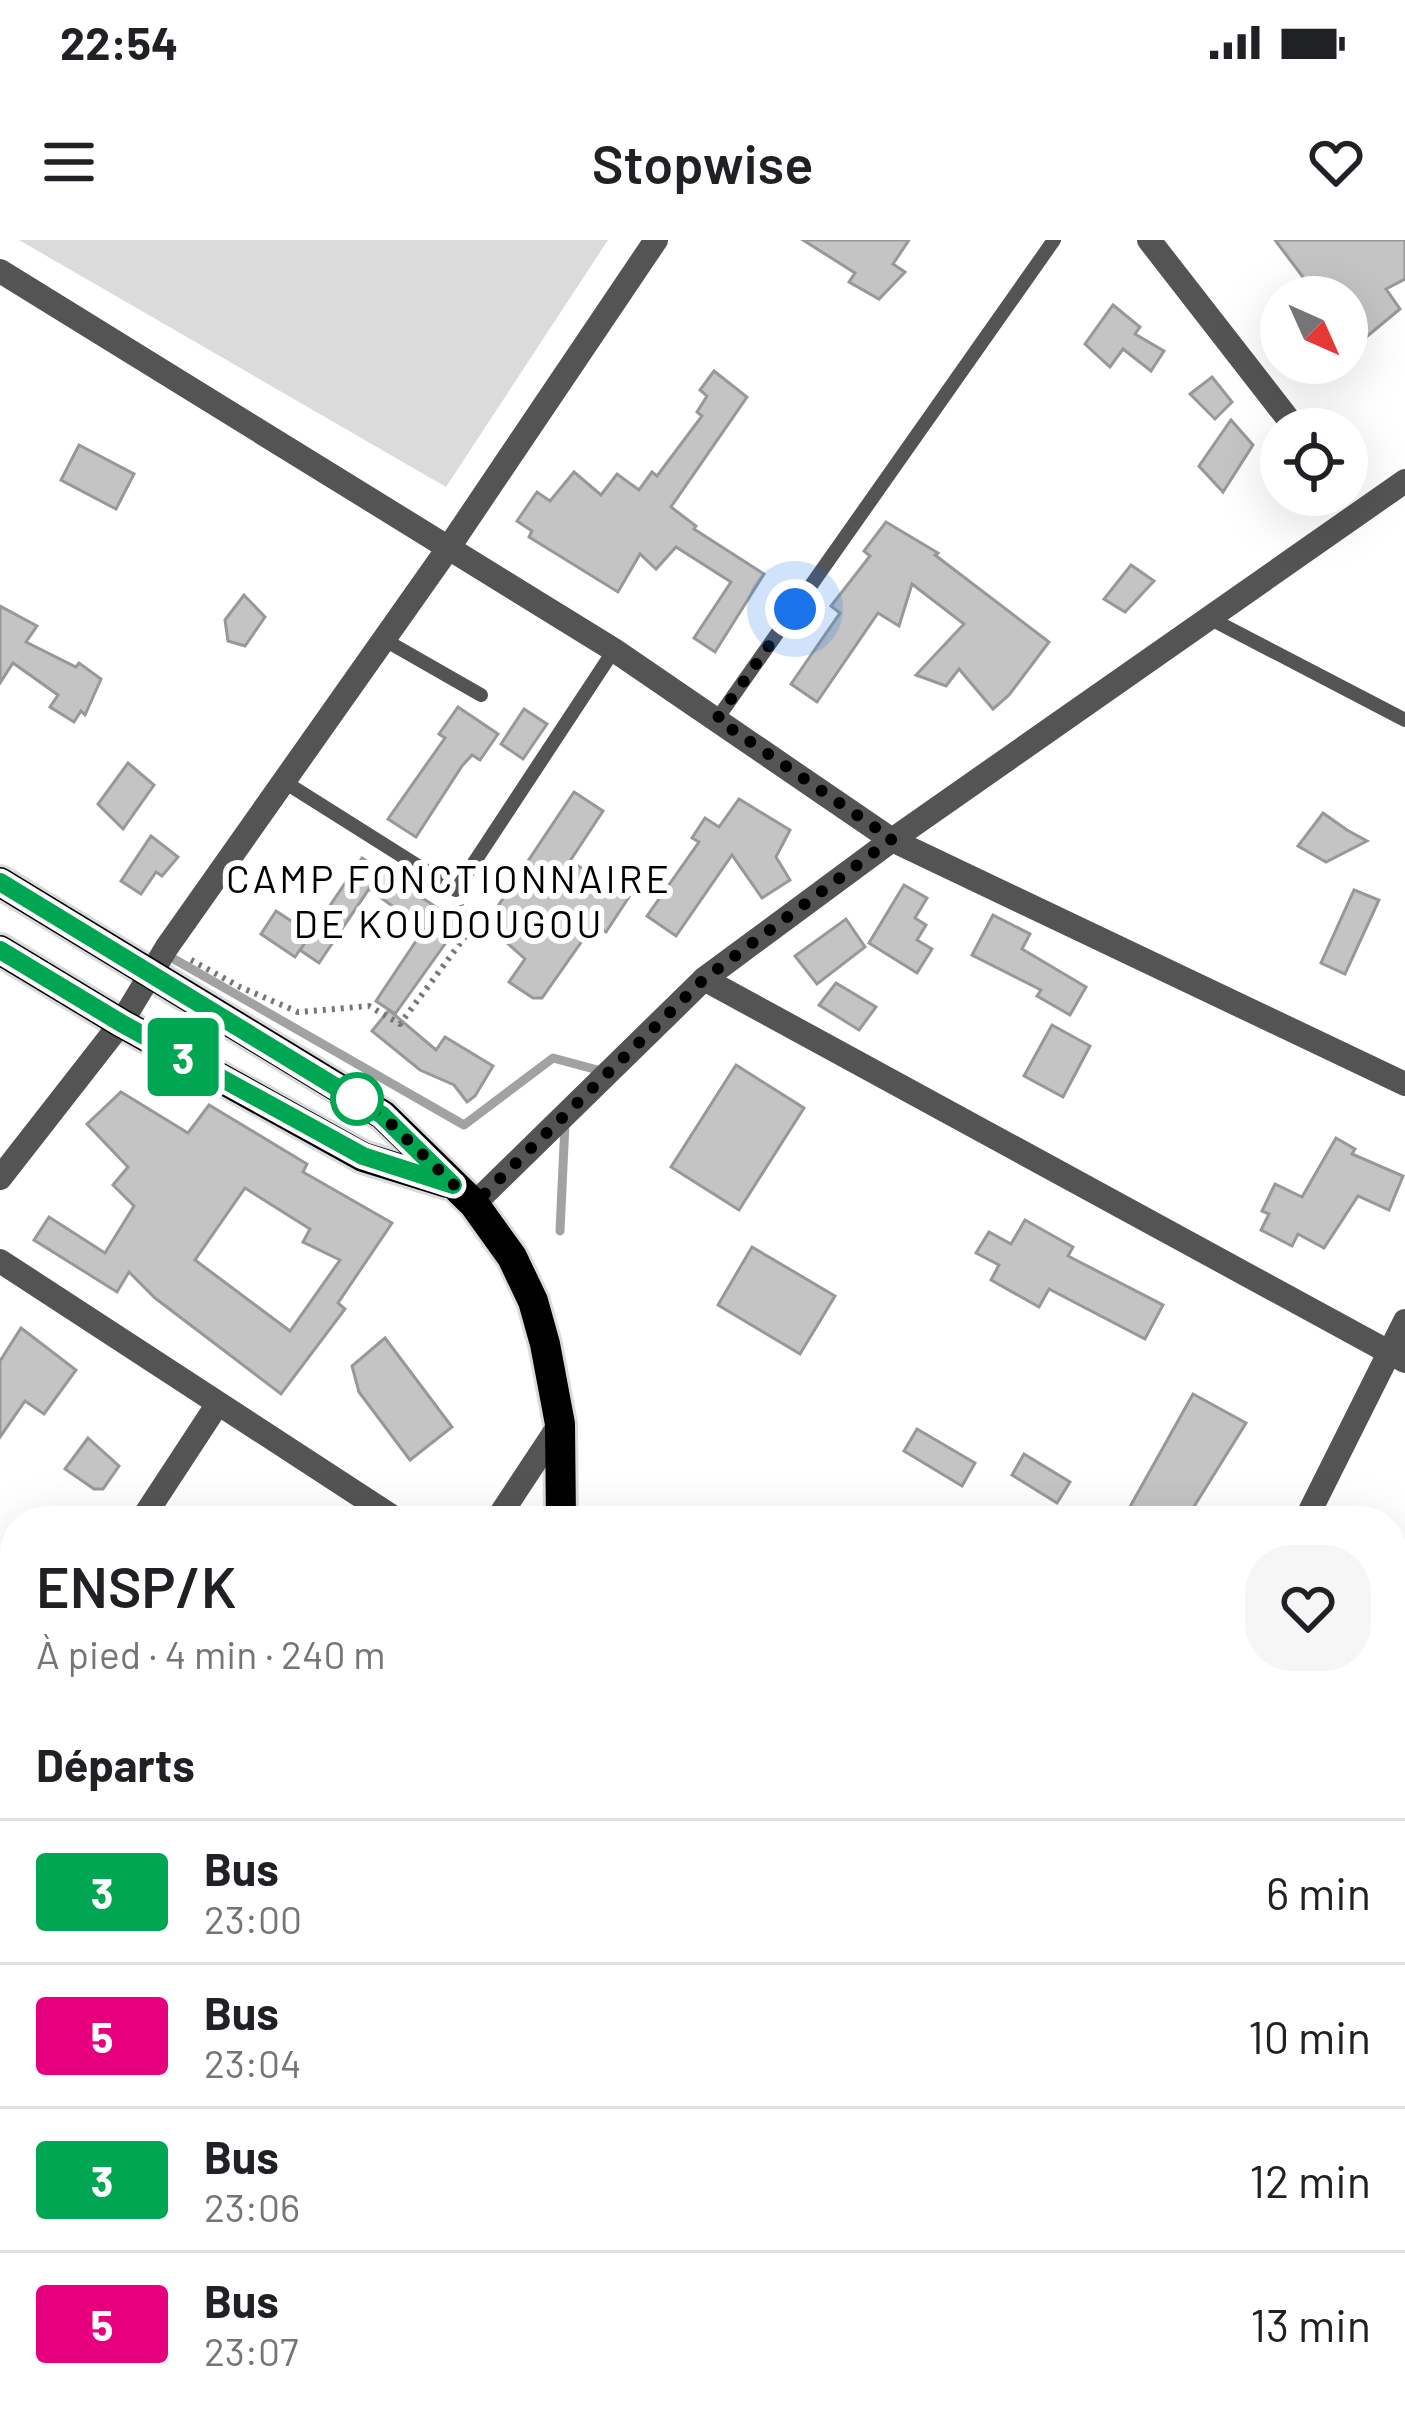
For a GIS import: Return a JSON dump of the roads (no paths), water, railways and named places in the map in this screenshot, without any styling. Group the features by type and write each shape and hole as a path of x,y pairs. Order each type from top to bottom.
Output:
{"main road":[{"path":"0,881 382,1115 464,1194 512,1257 532,1301 560,1424 561,1506"},
{"path":"0,950 121,1023 363,1156 464,1194"}],"street":[{"path":"0,1178 121,1023 167,947 447,550 656,240"},
{"path":"1149,240 1281,408"},
{"path":"0,271 614,650 892,839 1405,1084"},
{"path":"1368,497 1405,482"},
{"path":"464,1194 704,979 892,839 1210,619 1338,516"},
{"path":"704,979 1397,1357"},
{"path":"0,1261 375,1506"},
{"path":"1313,1506 1397,1357 1405,1321"},
{"path":"151,1506 217,1406"},
{"path":"506,1506 560,1424"}],"lane":[{"path":"717,719 1054,240"},
{"path":"1210,619 1405,720"},
{"path":"383,639 481,695"},
{"path":"283,782 456,890 614,650"}],"waterway":[{"path":"174,959 464,1125 553,1058 605,1072"},
{"path":"560,1231 565,1123"}],"district":[{"name":"CAMP FONCTIONNAIRE DE KOUDOUGOU","path":"449,900"}]}
